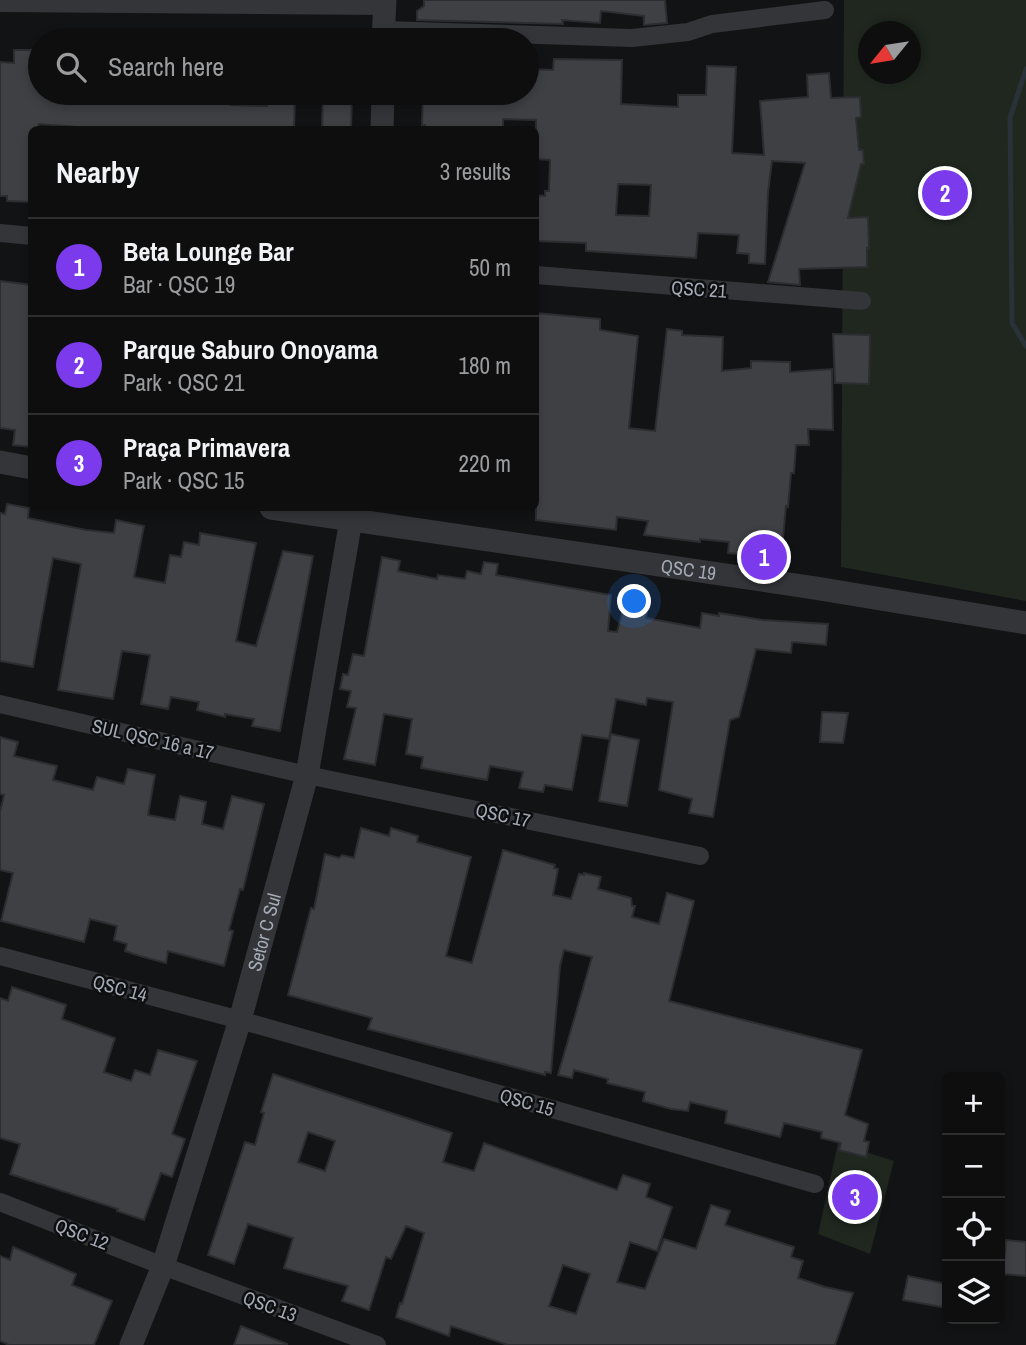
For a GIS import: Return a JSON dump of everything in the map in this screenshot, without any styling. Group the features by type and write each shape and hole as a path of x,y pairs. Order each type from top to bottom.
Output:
{"street":[{"path":"0,3 385,3 384,28"},
{"path":"539,37 632,38 688,32 712,24 825,10"},
{"path":"382,126 383,105"},
{"path":"0,233 28,236"},
{"name":"QSC 21","path":"539,275 862,301"},
{"path":"0,462 28,467"},
{"name":"QSC 19","path":"312,511 352,514 1026,624"},
{"name":"Setor C Sul","path":"131,1345 163,1266 240,1020 307,775 352,514"},
{"name":"SUL QSC 16 a 17","path":"0,704 307,775"},
{"name":"QSC 17","path":"307,775 700,856"},
{"name":"QSC 14","path":"0,956 240,1020"},
{"name":"QSC 15","path":"240,1020 816,1184"},
{"name":"QSC 12","path":"0,1202 163,1266"},
{"name":"QSC 13","path":"163,1266 377,1345"}],"shaded area":[{"path":"844,0 1026,0 1026,601 841,567"},
{"path":"838,1143 894,1161 870,1254 818,1234"}],"building":[{"path":"424,0 665,0 667,23 644,25 644,16 601,11 600,23 562,20 563,24 417,20 417,11 424,6"},
{"path":"14,50 28,50 28,105 295,105 294,126 28,126 28,202 7,201 7,196 0,196 0,62 14,63"},
{"path":"554,59 622,60 621,104 678,107 678,95 706,95 707,66 736,67 732,153 764,155 760,101 808,97 807,75 829,73 831,98 860,97 861,117 856,118 859,150 863,150 864,164 861,164 848,218 868,217 867,267 799,269 800,285 768,282 805,163 772,161 765,264 749,263 749,254 737,253 739,235 698,233 696,258 586,251 586,243 539,241 539,195 545,196 545,191 549,191 550,160 539,159 539,126 536,126 536,120 503,119 503,126 422,125 423,105 539,105 539,69 553,70","holes":["618,184 651,185 649,216 616,215"]},
{"path":"323,105 352,105 351,126 322,126"},
{"path":"0,281 28,284 28,447 13,445 15,430 0,428"},
{"path":"539,313 600,319 600,330 638,336 629,428 655,431 667,329 682,331 682,335 723,337 722,371 751,368 751,361 790,362 790,372 832,369 833,430 808,429 809,445 796,445 782,548 757,545 756,556 728,553 729,542 700,539 700,542 644,535 648,521 617,517 616,530 536,520 536,511 539,511"},
{"path":"833,334 870,335 869,384 835,383"},
{"path":"7,504 28,508 28,518 86,530 114,533 116,520 144,526 134,577 165,583 170,555 181,557 184,542 199,545 200,533 256,543 236,641 256,646 283,551 313,556 280,731 252,726 254,719 225,714 225,717 197,710 199,702 171,697 168,709 141,704 150,655 122,651 113,699 58,690 81,564 53,558 33,667 0,661 0,513 5,514"},
{"path":"382,557 400,561 398,571 437,579 438,575 465,579 467,571 481,574 484,562 498,564 496,575 611,595 608,631 617,632 624,607 647,612 646,618 700,628 702,613 719,616 719,613 763,620 828,624 826,645 792,642 791,653 756,649 739,717 730,720 713,817 689,813 692,799 659,790 673,702 647,698 646,705 616,699 609,739 582,735 572,790 545,785 543,792 519,788 523,772 490,766 487,780 421,768 423,757 406,754 412,719 384,714 375,765 344,759 356,708 347,707 351,691 340,689 343,674 348,675 353,654 364,656"},
{"path":"822,712 848,713 843,743 820,742"},
{"path":"611,734 639,740 627,806 599,801"},
{"path":"0,737 18,742 14,756 57,766 53,780 93,790 97,777 124,784 128,769 155,775 148,815 175,820 180,796 206,802 202,824 223,829 232,796 264,804 243,890 240,889 229,930 233,931 224,966 168,951 166,963 125,951 127,944 114,940 117,926 90,919 84,942 1,921 13,873 0,870 0,812 4,795 0,794"},
{"path":"361,828 389,836 391,828 418,836 417,842 471,857 446,956 472,963 503,850 555,865 554,868 558,869 553,895 571,899 579,874 601,877 598,889 631,898 632,906 635,906 632,917 659,924 667,893 694,901 669,1001 862,1050 845,1115 868,1124 864,1141 869,1142 866,1157 839,1150 841,1143 821,1138 822,1132 784,1123 780,1137 725,1123 727,1111 690,1102 688,1111 671,1109 643,1101 645,1092 607,1083 608,1079 574,1070 572,1078 558,1075 592,957 564,950 560,966 551,1073 545,1072 545,1075 368,1029 372,1018 288,995 311,908 314,909 325,854 354,858"},
{"path":"12,987 66,1005 62,1019 115,1038 104,1072 131,1081 135,1070 150,1075 158,1050 197,1061 172,1134 185,1139 172,1177 161,1173 144,1220 10,1174 20,1144 0,1138 0,998 8,1001"},
{"path":"273,1074 452,1133 443,1162 474,1171 484,1143 617,1190 623,1175 650,1184 646,1197 672,1207 657,1251 630,1242 617,1282 645,1289 664,1239 696,1249 711,1205 730,1211 725,1225 794,1247 791,1257 803,1261 798,1278 853,1293 835,1345 508,1345 451,1326 449,1336 396,1317 424,1233 406,1226 391,1259 386,1257 369,1310 342,1301 348,1286 284,1268 293,1238 248,1224 234,1264 208,1255 245,1142 255,1145 264,1113 261,1112","holes":["308,1132 335,1141 325,1171 298,1162","563,1265 590,1274 576,1314 549,1306"]},
{"path":"1006,1240 1026,1242 1026,1276 1005,1274"},
{"path":"13,1247 76,1274 72,1285 112,1301 94,1345 9,1345 0,1341 0,1256 10,1260"},
{"path":"908,1276 942,1283 942,1307 903,1300"},
{"path":"241,1326 287,1344 287,1345 234,1345"}],"waterway":[{"path":"1026,69 1010,118 1012,323 1026,346"}],"place":[{"name":"Parque Saburo Onoyama","path":"945,193"},
{"name":"Beta Lounge Bar","path":"764,557"},
{"name":"Praça Primavera","path":"855,1197"}]}
